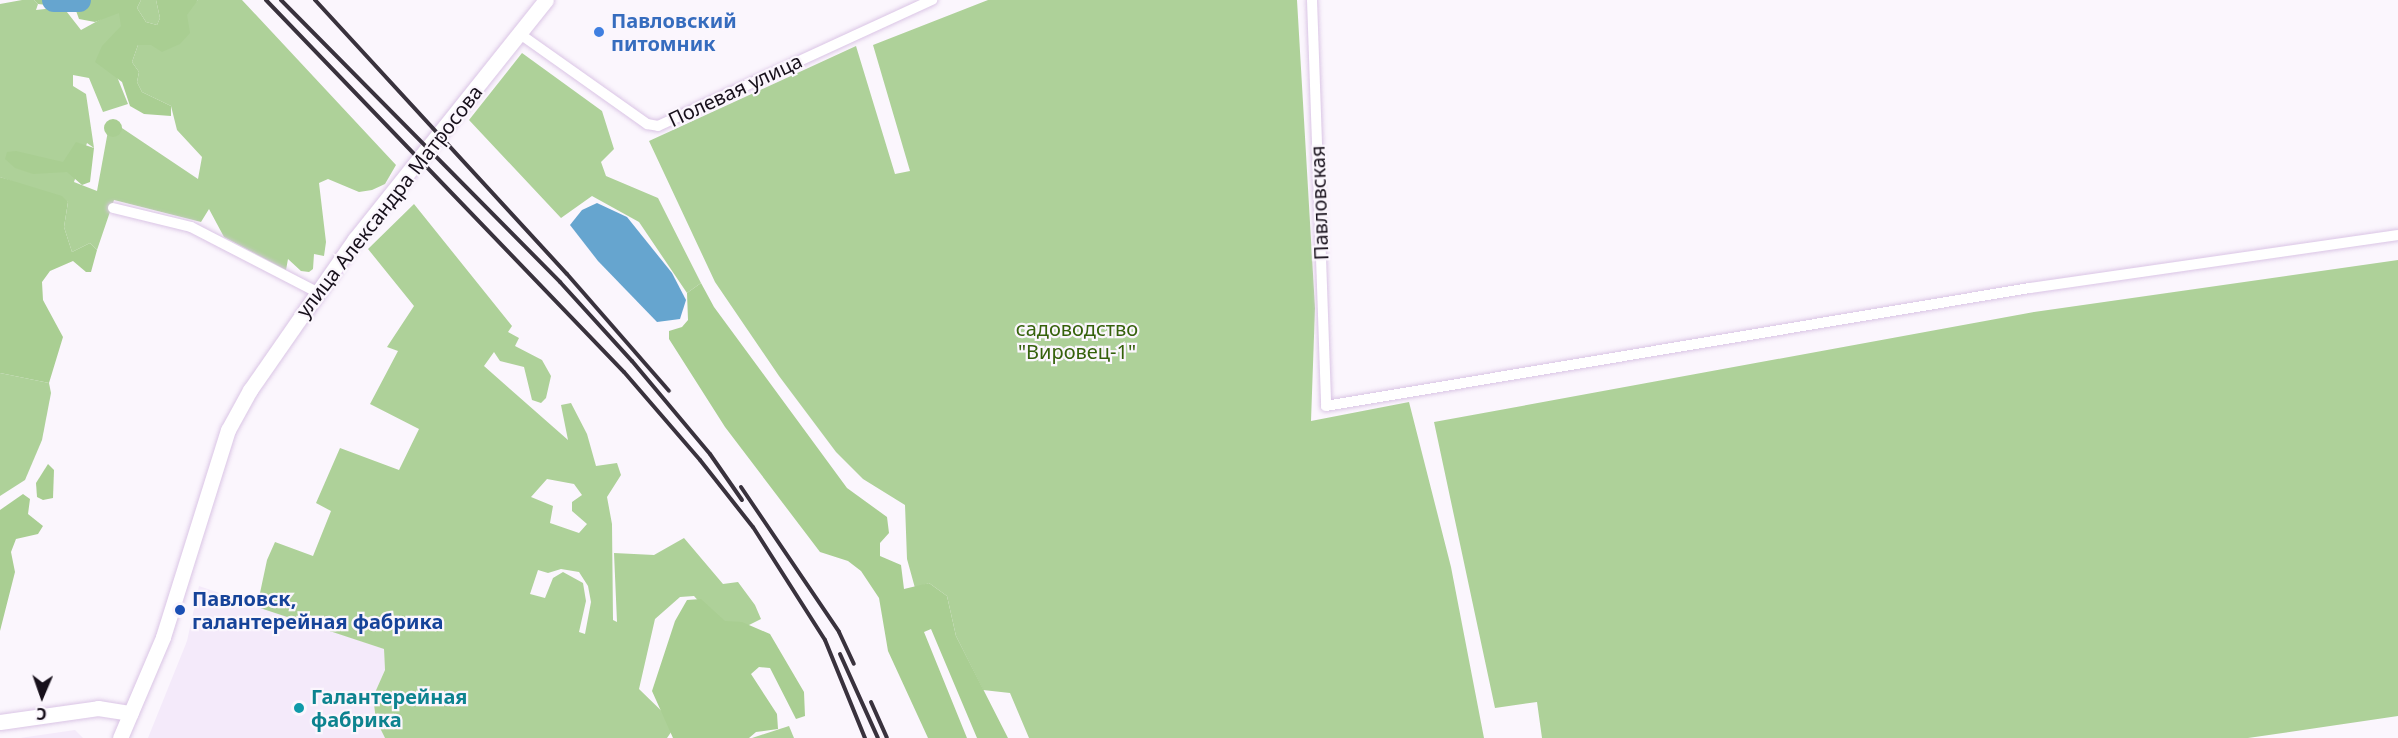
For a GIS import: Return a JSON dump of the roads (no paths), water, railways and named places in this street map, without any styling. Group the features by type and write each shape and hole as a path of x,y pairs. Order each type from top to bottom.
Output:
{"main road":[{"name":"улица Александра Матросова","path":"120,738 163,637 228,430 250,390 315,291 546,0"},
{"path":"0,722 98,708 115,708 131,713"}],"street":[{"name":"Полевая улица","path":"520,34 646,124 658,126 932,0"},
{"name":"Павловская","path":"1312,0 1326,406 2030,288 2398,235"},
{"path":"113,208 191,227 315,291"}],"water":[{"path":"597,203 627,217 672,273 686,300 680,319 657,322 598,261 570,225 582,210"}],"waterway":[{"path":"54,0 79,0"}],"railway":[{"path":"266,0 624,372 700,460 753,527 825,640 865,738"},
{"path":"281,0 560,282 632,361 710,454 742,500"},
{"path":"315,0 567,274 669,391"},
{"path":"741,487 839,632 854,664"},
{"path":"840,654 878,738"},
{"path":"871,702 887,738"}],"place":[{"name":"Павловский питомник","path":"599,32"},
{"name":"Павловск, галантерейная фабрика","path":"180,610"},
{"name":"Галантерейная фабрика","path":"299,708"}],"park label":[{"name":"садоводство \"Вировец-1\"","path":"1077,340"}]}
